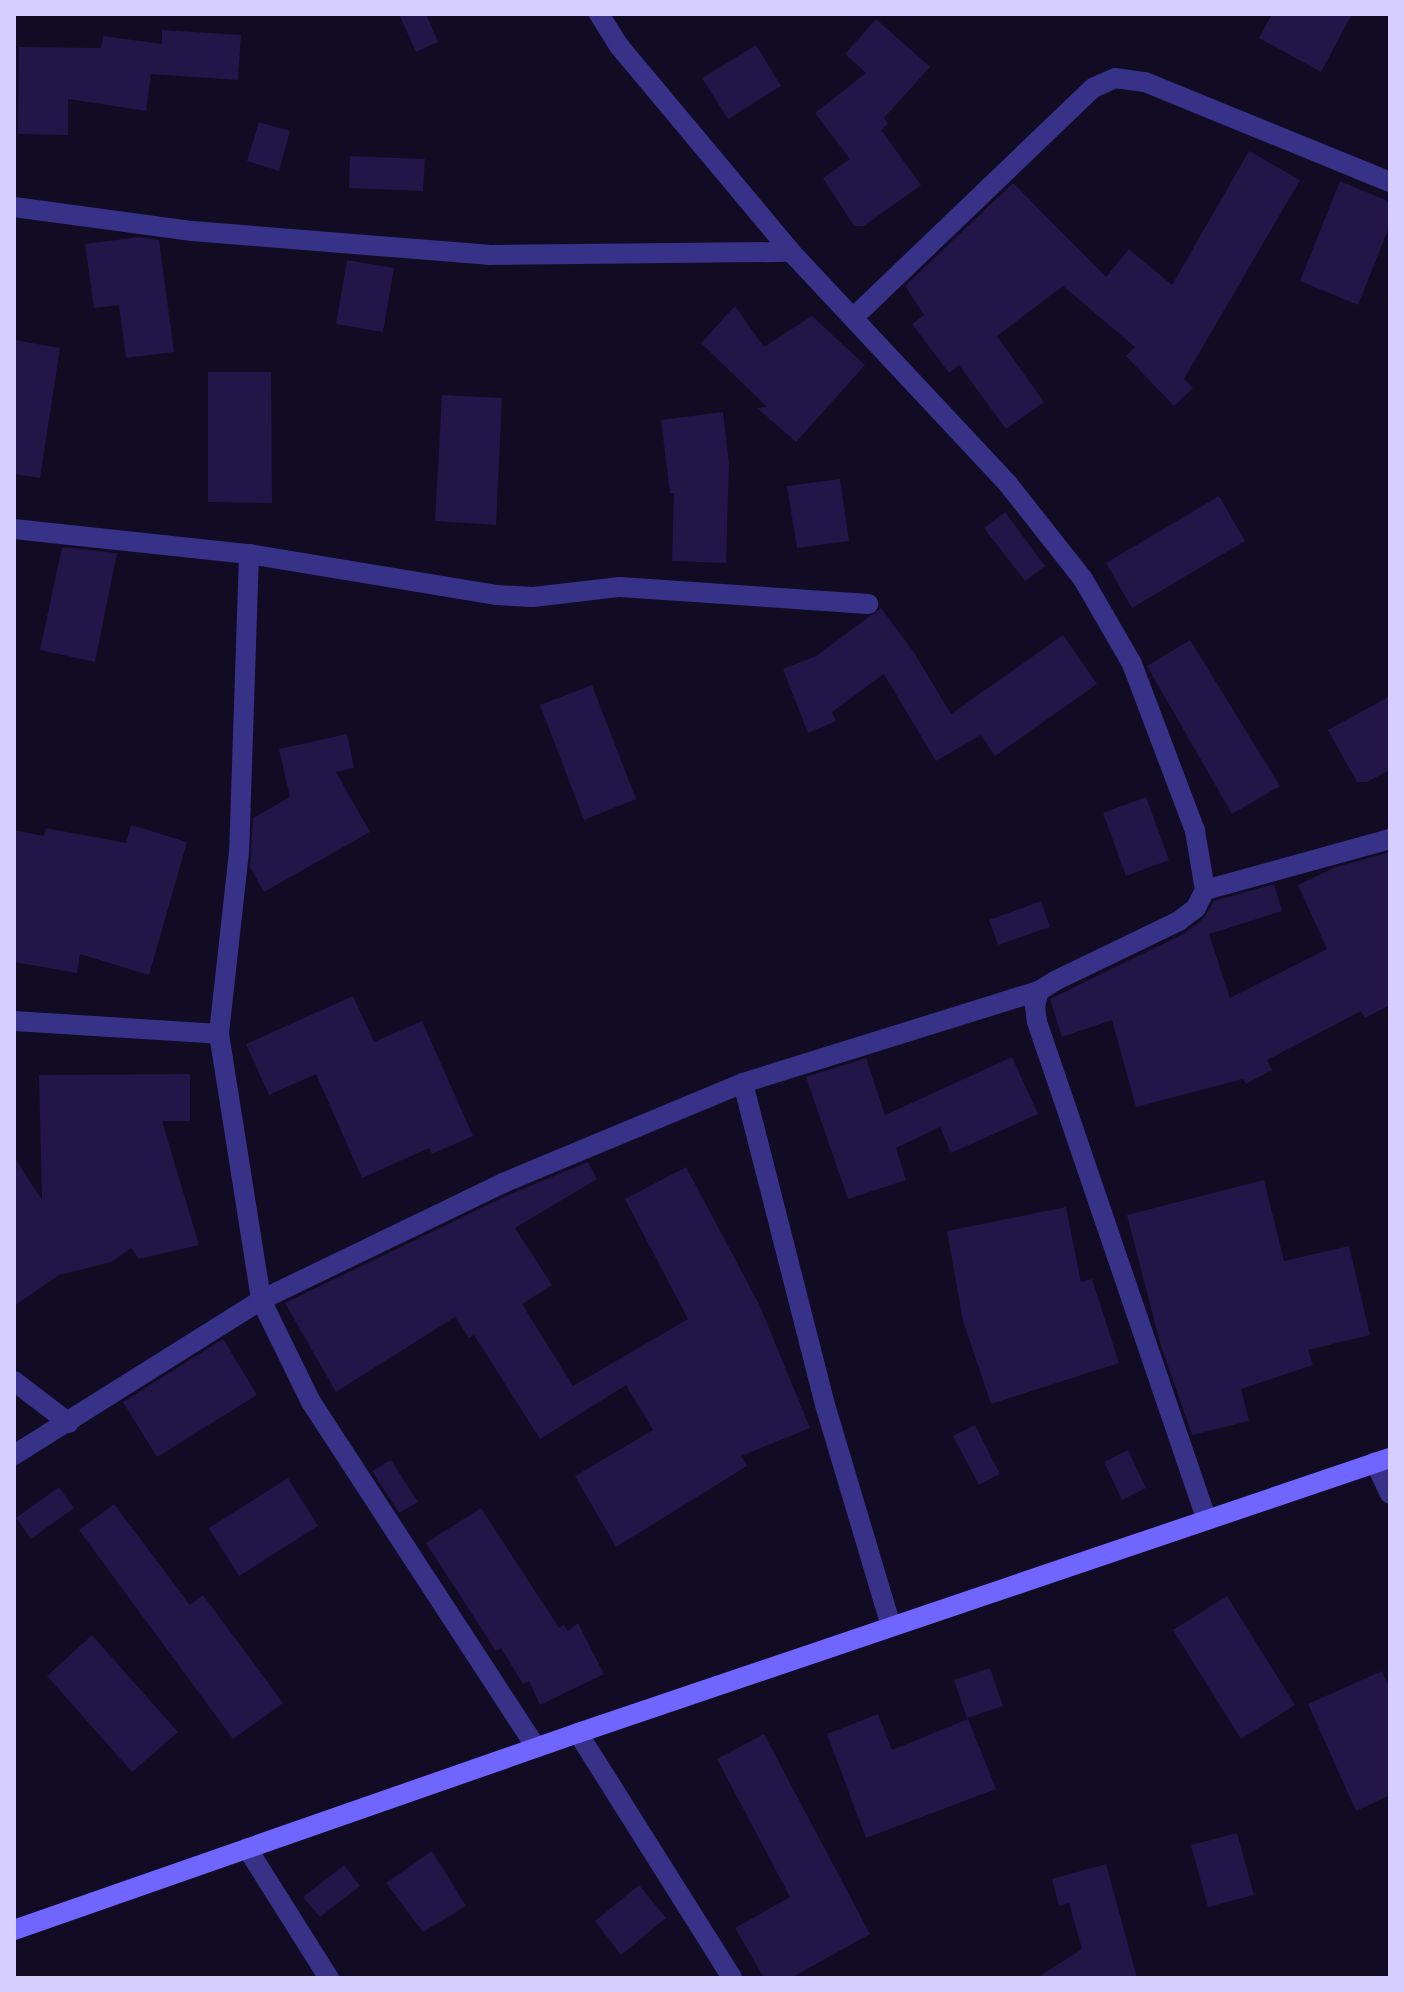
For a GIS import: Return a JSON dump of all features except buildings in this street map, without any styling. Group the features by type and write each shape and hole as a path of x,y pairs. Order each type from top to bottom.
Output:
{"main road":[{"path":"14,1930 536,1747 1383,1460"}],"street":[{"path":"14,1455 261,1300 503,1183 743,1083 1039,991 1179,921 1196,908 1205,890 1195,831 1132,664 1083,579 1008,484 791,252 619,46 599,14"},
{"path":"853,318 1093,88 1115,78 1145,82 1390,182"},
{"path":"14,207 192,231 488,255 791,252"},
{"path":"14,529 249,554 496,595 533,597 620,587 868,604"},
{"path":"249,554 239,852 219,1034 261,1300 311,1402 536,1747"},
{"path":"1205,890 1390,839"},
{"path":"1039,991 1035,1006 1037,1022 1206,1518"},
{"path":"14,1021 219,1034"},
{"path":"743,1083 826,1408 891,1626"},
{"path":"14,1381 69,1423"},
{"path":"1383,1460 1390,1494"},
{"path":"578,1733 732,1978"},
{"path":"247,1848 329,1978"}]}
